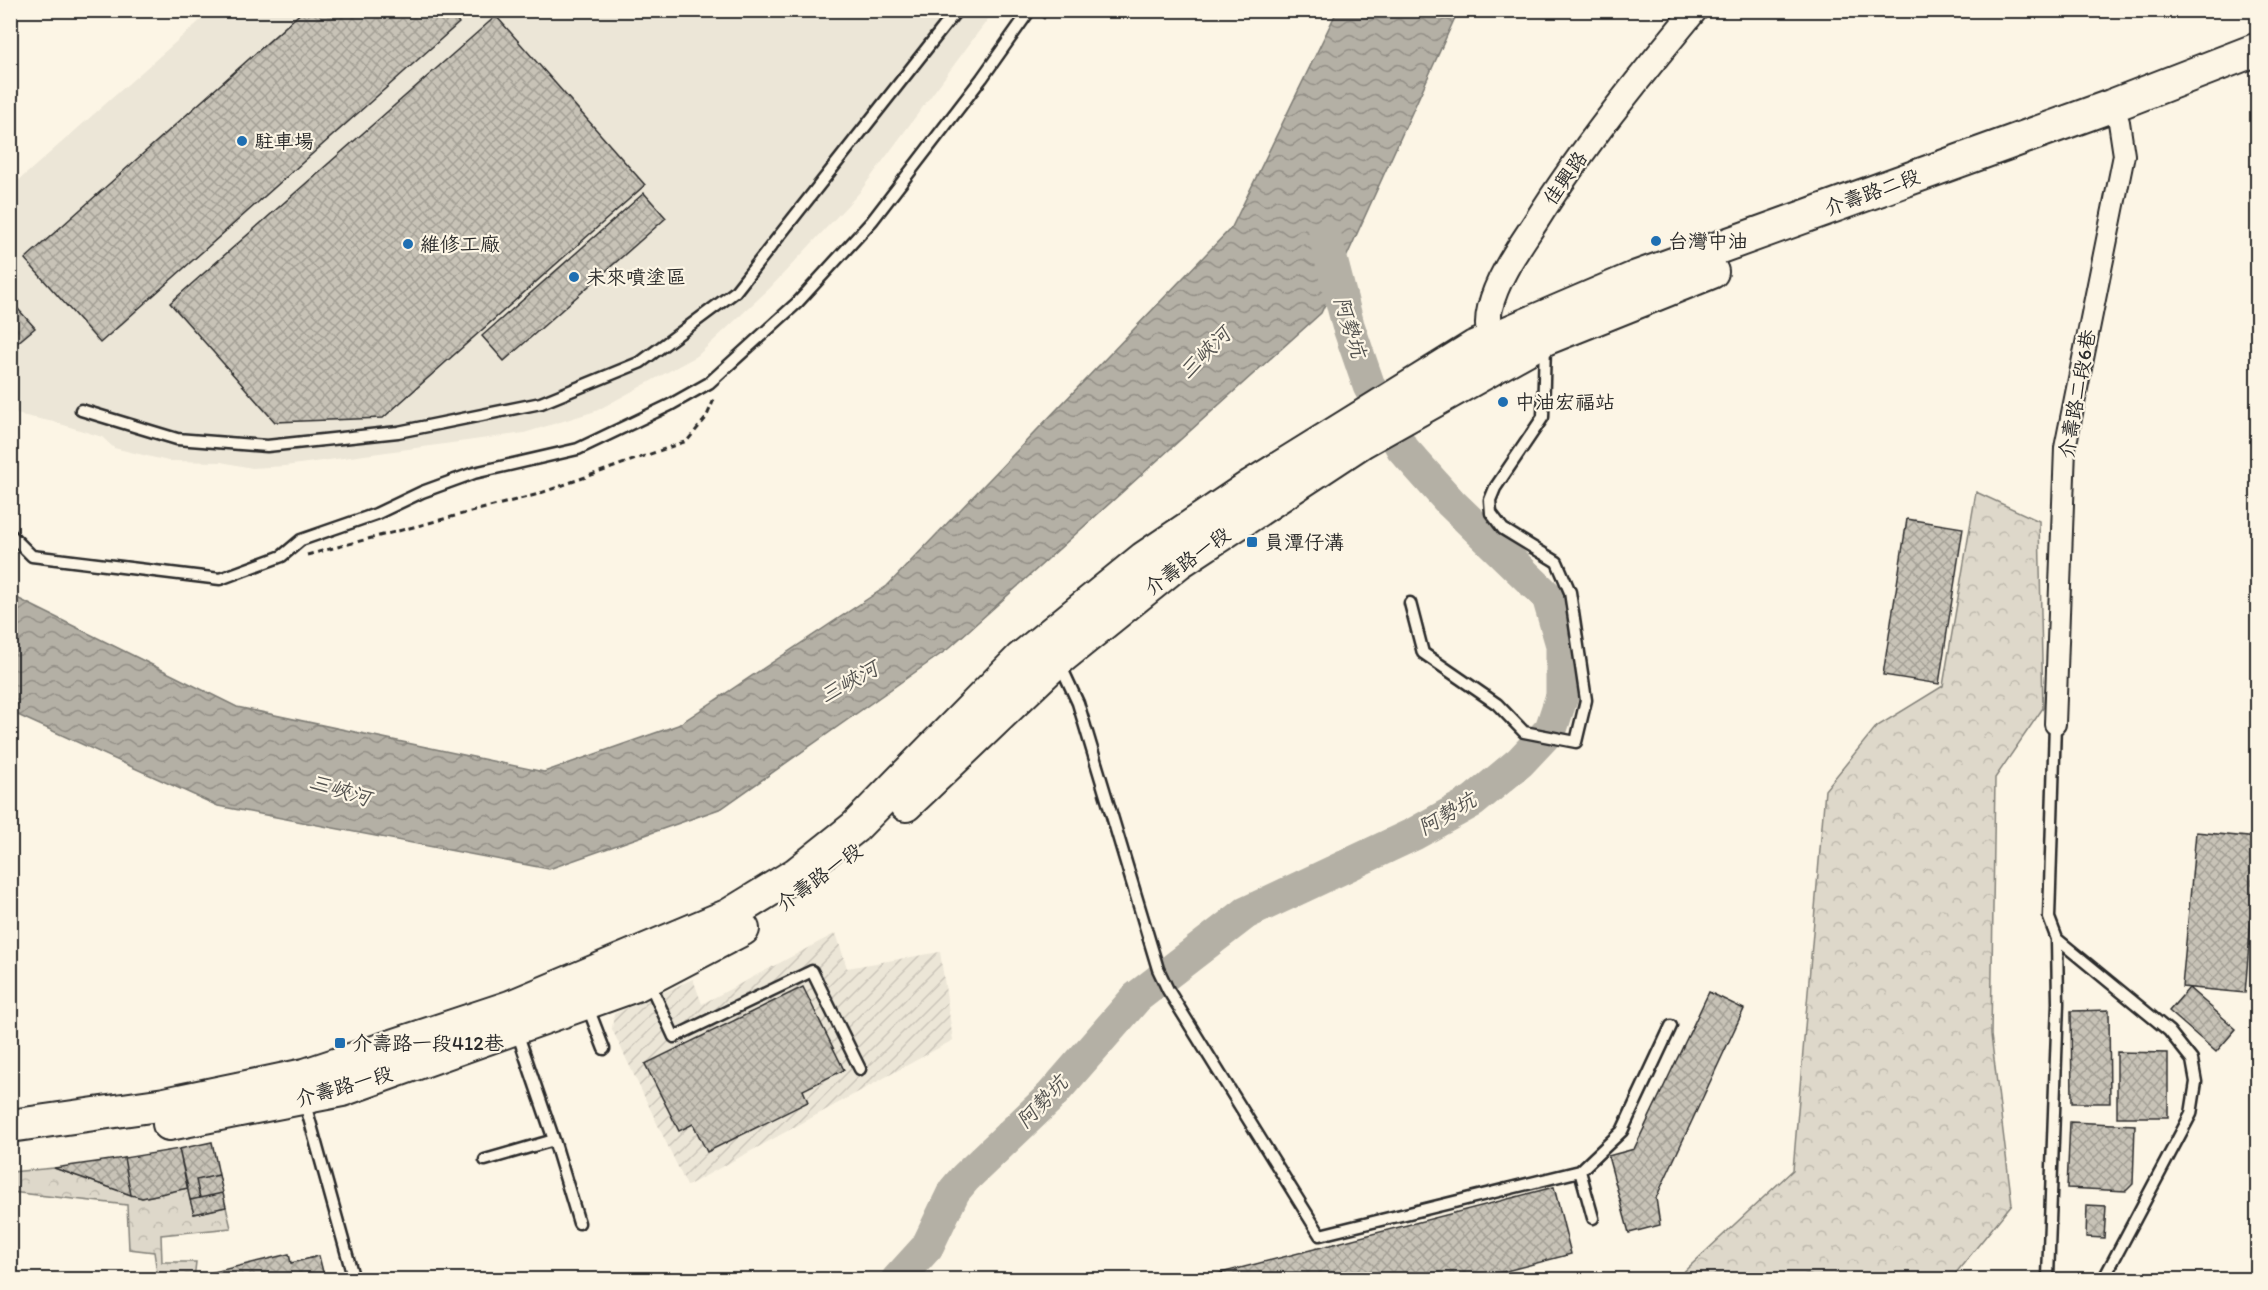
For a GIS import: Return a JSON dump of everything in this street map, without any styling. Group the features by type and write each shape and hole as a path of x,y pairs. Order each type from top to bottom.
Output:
{"main road":[{"name":"介壽路二段","path":"1497,351 1545,339 2115,114 2258,49"},
{"name":"介壽路二段","path":"1497,351 1637,277 2115,114 2258,72"},
{"name":"介壽路一段","path":"10,1126 165,1104 305,1075 513,1018 586,1003 647,979 753,924 863,847 1050,651 1178,563 1358,431 1497,351"},
{"name":"介壽路一段","path":"10,1148 205,1118 342,1090 513,1018 729,915 796,874 855,827 1020,659 1050,651"}],"street":[{"name":"佳興路","path":"1497,351 1490,308 1511,260 1550,200 1626,94 1695,10"},
{"name":"介壽路二段6巷","path":"2055,724 2065,448 2124,155 2115,114"}],"lane":[{"path":"81,410 177,439 267,446 398,432 541,403 641,362 735,292 957,10"},
{"path":"10,534 32,556 220,579 282,556 301,540 376,514 422,492 474,473 578,449 670,405 717,376 798,302 872,221 982,78 1030,10"},
{"path":"1410,603 1423,653 1497,704 1524,732 1576,742 1586,700 1570,592 1557,562 1503,529 1491,513 1490,500 1495,488 1543,417 1545,339"},
{"path":"1050,651 1078,703 1158,969 1168,990 1320,1235 1580,1171 1622,1131 1671,1026"},
{"path":"2054,1280 2048,1277 2058,1004 2057,939 2049,918 2055,724"},
{"path":"2057,939 2169,1031 2192,1060 2196,1082 2191,1114 2103,1280"},
{"path":"647,979 657,995 674,1037 812,971 861,1069"},
{"path":"586,1003 604,1049"},
{"path":"513,1018 579,1223"},
{"path":"304,1099 354,1280"},
{"path":"485,1160 554,1140"},
{"path":"1580,1171 1593,1218"}],"shaded area":[{"path":"211,11 994,11 859,193 769,289 697,356 596,411 524,433 285,466 252,468 221,462 168,461 114,448 102,437 54,422 11,413 10,188"},
{"path":"836,933 847,968 940,952 953,1040 687,1186 612,1029 614,1014 693,979 702,1004"}],"green space":[{"path":"1976,492 2039,521 2043,708 1995,778 1991,1035 2012,1204 1951,1279 1676,1279 1793,1170 1825,790 1876,727 1943,686"},
{"path":"54,1168 142,1198 188,1188 194,1214 226,1207 231,1228 161,1235 162,1262 196,1262 194,1279 158,1279 154,1252 129,1249 127,1205 11,1192 11,1172"}],"water":[{"name":"三峽河","path":"1337,11 1458,11 1321,313 948,649 722,808 549,869 218,806 11,712 11,595 237,707 544,772 678,725 887,586 1232,227"}],"building":[{"name":"駐車場","path":"304,10 448,10 459,23 100,343 25,259"},
{"name":"維修工廠","path":"496,16 645,185 383,418 275,422 170,303"},
{"name":"未來噴塗區","path":"644,193 666,218 504,361 482,336"},
{"path":"10,300 35,328 10,349"},
{"path":"1907,519 1963,528 1939,684 1883,675"},
{"path":"2196,832 2258,838 2245,993 2182,987"},
{"path":"803,987 844,1070 803,1090 808,1102 707,1152 693,1124 679,1131 645,1064"},
{"path":"2189,988 2236,1029 2216,1052 2169,1011"},
{"path":"1709,992 1744,1009 1656,1198 1660,1225 1629,1233 1608,1156 1634,1149"},
{"path":"2109,1010 2110,1103 2072,1103 2071,1011"},
{"path":"2117,1052 2168,1053 2168,1117 2117,1117"},
{"path":"2070,1122 2135,1125 2133,1184 2126,1191 2067,1188"},
{"path":"212,1142 219,1175 196,1180 200,1198 190,1200 179,1149"},
{"path":"179,1149 188,1188 142,1198 131,1195 124,1158"},
{"path":"124,1158 131,1195 54,1168"},
{"path":"219,1175 223,1193 200,1198 196,1180"},
{"path":"1554,1187 1571,1254 1472,1280 1194,1280"},
{"path":"223,1193 226,1207 194,1214 190,1200"},
{"path":"2087,1205 2106,1206 2104,1238 2086,1237"},
{"path":"289,1254 291,1263 319,1256 325,1280 194,1280 193,1277"}],"waterway":[{"name":"阿勢坑","path":"897,1280 927,1247 954,1191 965,1178 1050,1097 1137,997 1246,913 1414,834 1473,801 1520,762 1551,729 1562,696 1562,645 1548,597 1451,503 1402,448 1369,386 1348,325 1325,236"}],"place":[{"name":"駐車場","path":"242,141"},
{"name":"台灣中油","path":"1656,241"},
{"name":"維修工廠","path":"408,244"},
{"name":"未來噴塗區","path":"574,277"},
{"name":"中油宏福站","path":"1503,402"},
{"name":"員潭仔溝","path":"1252,542"},
{"name":"介壽路一段412巷","path":"340,1043"}]}
